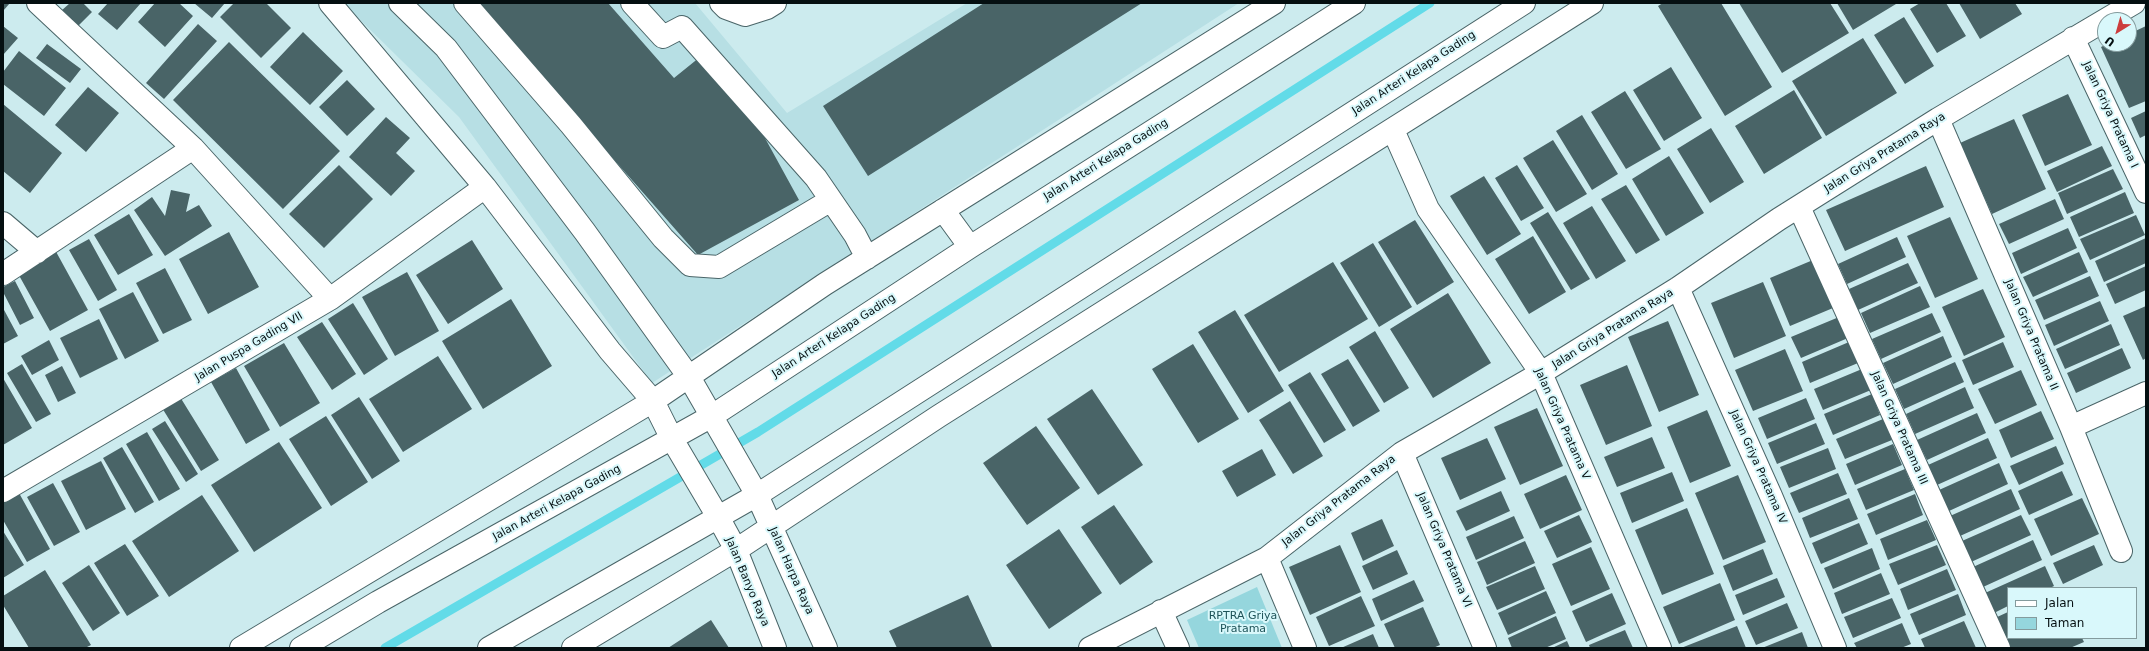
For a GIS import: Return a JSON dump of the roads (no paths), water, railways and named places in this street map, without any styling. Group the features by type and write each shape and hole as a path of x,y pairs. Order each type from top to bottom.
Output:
{"street":[{"path":"38,3 192,148 330,299"},
{"name":"Jalan Banyo Raya","path":"330,3 485,187 610,351 652,401 672,440 736,550 775,648"},
{"name":"Jalan Harpa Raya","path":"400,3 446,48 585,232 689,377 757,495 826,648"},
{"path":"465,3 571,125 663,238 690,265 719,267 831,200"},
{"path":"632,3 664,37 682,27 816,178 855,235 867,258"},
{"path":"721,3 726,8 745,15 771,6"},
{"path":"241,648 652,401 825,284 1274,3"},
{"name":"Jalan Arteri Kelapa Gading","path":"301,648 378,602 672,440 716,425 970,247 1354,3"},
{"name":"Jalan Arteri Kelapa Gading","path":"489,648 757,495 1524,3"},
{"path":"573,648 736,550 939,416 1592,3"},
{"name":"Jalan Griya Pratama Raya","path":"1090,648 1267,558 1402,453 1541,374 1678,288 1799,207 1938,119 2134,3"},
{"name":"Jalan Griya Pratama I","path":"2073,38 2146,192"},
{"name":"Jalan Griya Pratama II","path":"1938,119 2071,427 2121,551"},
{"name":"Jalan Griya Pratama V","path":"1393,130 1428,209 1541,374 1660,648"},
{"path":"3,274 192,148"},
{"name":"Jalan Puspa Gading VII","path":"3,491 330,299 485,187"},
{"name":"Jalan Griya Pratama III","path":"1799,207 1999,648"},
{"path":"943,210 970,247"},
{"path":"3,223 37,252"},
{"name":"Jalan Griya Pratama IV","path":"1678,288 1771,496 1835,648"},
{"path":"922,389 939,416"},
{"path":"2071,427 2146,393"},
{"name":"Jalan Griya Pratama VI","path":"1402,453 1486,648"},
{"path":"1267,558 1305,648"},
{"path":"1161,611 1178,648"}],"waterway":[{"path":"385,648 758,432 1430,3"}],"park label":[{"name":"RPTRA Griya Pratama","path":"1243,622"}]}
